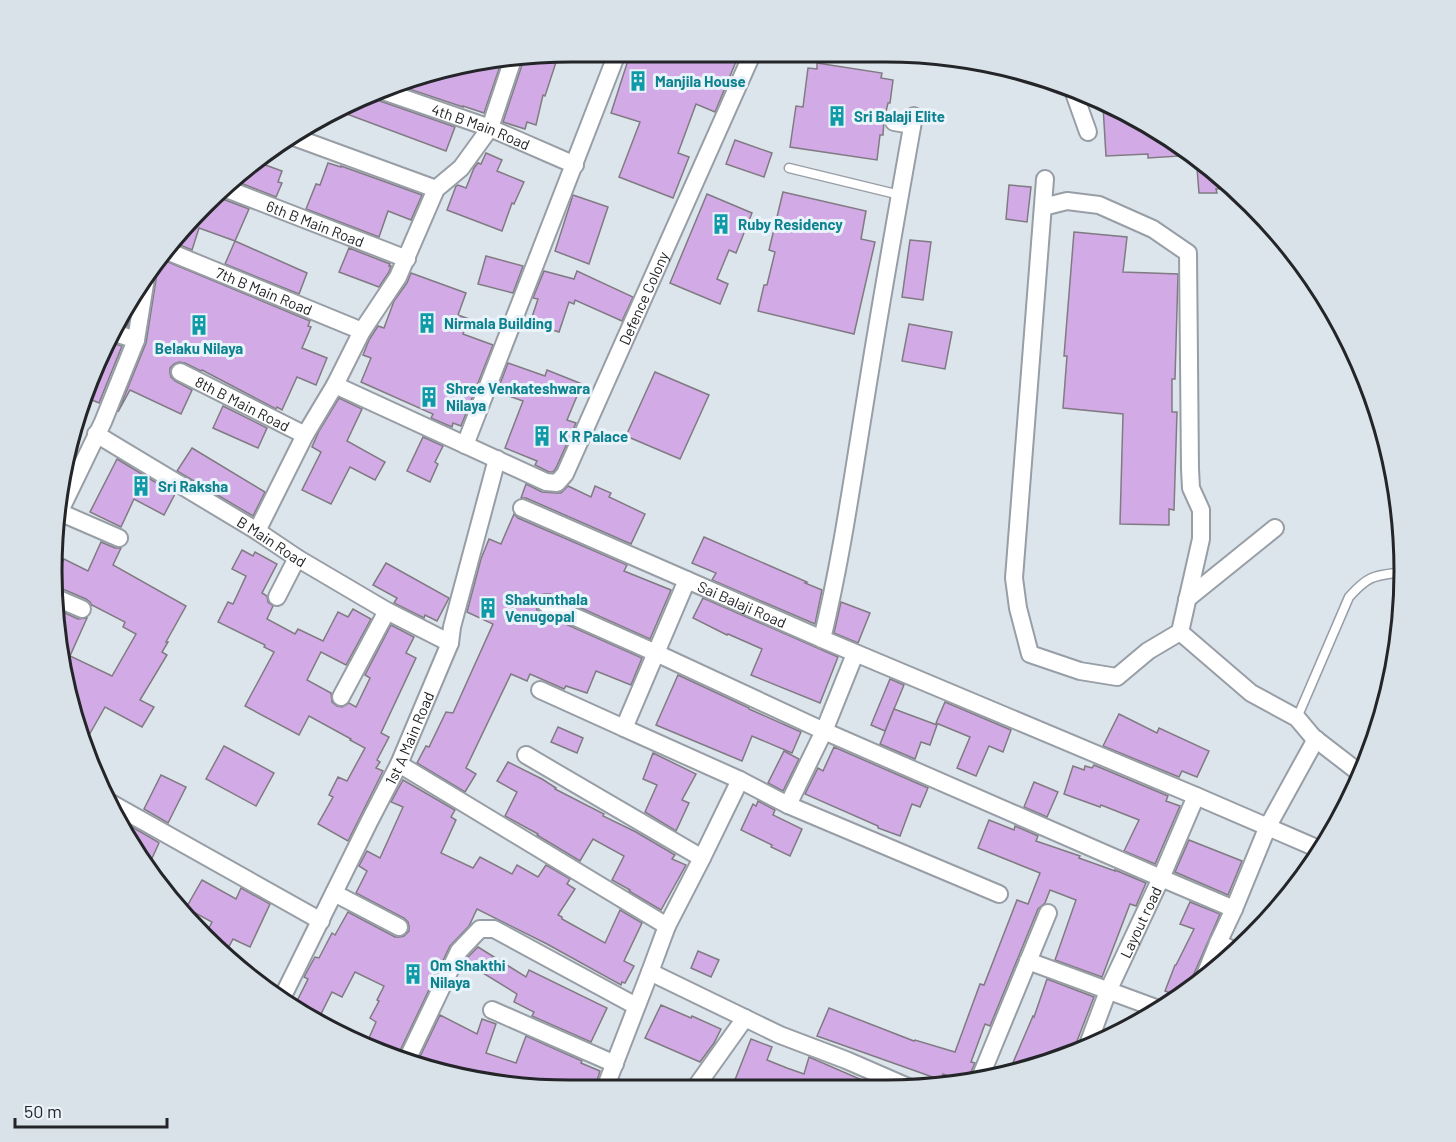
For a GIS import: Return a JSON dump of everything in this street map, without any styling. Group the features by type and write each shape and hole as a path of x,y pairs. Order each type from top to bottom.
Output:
{"street":[{"path":"465,445 614,62"},
{"name":"Defence Colony","path":"497,459 546,482 557,483 565,474 695,199 749,62"},
{"path":"257,531 305,435 335,385 362,331 398,277 436,189 461,168 490,128 511,65"},
{"name":"4th B Main Road","path":"392,94 490,128 575,165"},
{"path":"1076,99 1088,132"},
{"path":"822,639 845,524 913,120 894,122"},
{"path":"300,139 436,189"},
{"path":"1043,207 1067,201 1099,205 1154,229 1188,253 1190,469 1191,488 1201,510 1201,539 1180,632 1148,651 1117,677 1080,670 1030,654 1018,608 1014,578 1045,179"},
{"name":"6th B Main Road","path":"232,191 407,259"},
{"name":"7th B Main Road","path":"173,253 362,331"},
{"path":"67,495 103,422 136,340 143,294"},
{"path":"120,335 136,340"},
{"name":"8th B Main Road","path":"180,372 305,435"},
{"path":"335,385 497,459"},
{"name":"B Main Road","path":"96,434 257,531 297,558 450,643"},
{"name":"1st A Main Road","path":"285,993 399,764 450,643 452,627 497,459"},
{"path":"522,508 687,580"},
{"path":"65,515 119,538"},
{"path":"1187,599 1275,528"},
{"path":"277,597 297,558"},
{"name":"Sai Balaji Road","path":"624,728 687,580 855,654 1313,847"},
{"path":"63,601 82,609"},
{"path":"546,604 824,731 1234,909"},
{"path":"341,697 387,610"},
{"path":"1180,632 1251,693 1297,718 1316,739 1355,769"},
{"path":"788,805 824,731 855,654"},
{"path":"540,690 740,780 788,805 999,894"},
{"path":"1210,963 1268,826 1316,739"},
{"path":"526,756 702,858"},
{"path":"399,764 666,926"},
{"path":"608,1080 666,926 740,780"},
{"name":"Layout road","path":"1091,1037 1108,991 1161,878 1196,796"},
{"path":"121,809 321,921"},
{"path":"334,893 399,927"},
{"path":"983,1071 1048,913"},
{"path":"410,1054 459,951 480,929 494,929 636,1006"},
{"path":"1218,943 1228,947"},
{"path":"1028,961 1150,1006"},
{"path":"650,972 780,1035 892,1080"},
{"path":"492,1010 615,1064"},
{"path":"701,1080 745,1018"}],"lane":[{"path":"789,168 900,195"},
{"path":"1297,718 1349,597 1362,583 1374,576 1394,573"}],"building":[{"path":"556,62 545,96 543,95 536,125 527,122 525,129 503,122 522,64"},
{"path":"627,62 736,62 715,112 696,104 678,153 689,157 673,198 619,177 640,122 611,113"},
{"name":"Sri Balaji Elite","path":"817,63 882,73 881,78 893,80 883,135 880,135 877,160 790,147 796,106 803,107 808,68 817,69"},
{"path":"500,67 484,113 408,89 472,71"},
{"path":"378,99 455,127 446,151 346,114"},
{"path":"1103,111 1140,130 1180,156 1148,158 1148,154 1106,156"},
{"path":"735,140 772,153 764,177 726,164"},
{"path":"486,153 502,160 497,171 524,182 514,204 512,203 502,231 447,210 456,186 466,188 474,168 478,163 481,164"},
{"path":"328,163 422,195 411,220 388,211 379,237 306,209 316,184 320,185"},
{"path":"264,165 282,171 278,182 282,183 276,197 241,183"},
{"path":"1197,169 1222,189 1216,189 1217,193 1199,193"},
{"path":"1009,185 1031,187 1027,222 1006,219"},
{"path":"783,192 866,211 861,239 875,242 854,334 758,311 775,252 769,250"},
{"path":"707,194 752,213 736,253 729,250 717,279 728,284 720,304 670,283"},
{"path":"573,195 608,207 589,264 555,251"},
{"path":"223,199 249,209 235,241 199,228 192,250 180,245"},
{"path":"1074,232 1127,237 1123,272 1178,274 1175,379 1172,379 1172,412 1177,412 1174,510 1169,509 1169,525 1120,524 1123,414 1063,408 1067,356 1064,356"},
{"path":"910,240 931,242 923,300 902,297"},
{"path":"235,241 307,273 299,294 225,264"},
{"path":"349,248 390,264 389,272 379,287 339,272"},
{"path":"486,256 523,266 513,293 478,284"},
{"path":"167,261 310,321 308,326 311,327 302,348 327,358 316,385 297,377 282,410 277,407 276,409 202,370 179,362 170,368 171,377 192,390 181,414 130,390 118,412 146,343 156,276"},
{"path":"544,271 574,279 577,271 633,297 622,321 575,300 574,304 569,302 559,332 530,323 538,299 533,298"},
{"path":"411,273 466,293 458,315 469,319 463,334 493,345 461,426 453,423 452,427 431,418 433,414 361,382 371,358 363,355 369,340 378,326 384,328 394,301"},
{"path":"909,324 952,332 945,369 902,361"},
{"path":"115,344 122,346 99,403 92,400 100,376"},
{"path":"508,363 545,376 547,370 582,384 567,420 576,423 553,472 535,465 537,461 505,448 523,401 497,392"},
{"path":"655,372 709,395 680,459 626,436"},
{"path":"339,398 362,409 347,441 385,462 375,480 350,467 331,504 302,490 321,452 312,447"},
{"path":"223,406 267,428 258,448 213,428"},
{"path":"423,437 443,446 435,462 438,464 430,482 407,471"},
{"path":"192,448 265,492 253,516 177,471"},
{"name":"Sri Raksha","path":"117,459 175,494 164,515 134,499 121,527 90,512"},
{"path":"526,484 542,492 556,493 561,493 568,486 591,497 595,486 611,493 609,497 645,514 631,544 526,498 521,498"},
{"path":"514,514 518,518 627,565 624,571 671,590 650,639 550,594 539,596 536,606 541,613 642,658 631,685 596,671 587,693 566,686 564,689 530,674 527,681 511,674 466,768 476,774 465,792 417,763 426,746 429,747 446,712 453,713 493,624 467,612 481,559 489,539 501,544"},
{"path":"704,537 822,590 815,624 712,580 716,573 692,563"},
{"path":"101,542 121,548 113,565 186,606 162,652 167,655 140,700 154,707 142,727 105,707 89,735 71,670 64,613 78,619 87,618 70,656 112,676 136,634 123,627 125,622 92,606 86,599 63,589 64,559 88,571"},
{"path":"242,550 253,556 255,552 277,564 262,593 267,596 268,602 273,606 267,619 295,634 298,629 323,641 338,612 348,617 353,609 371,619 346,665 321,652 307,680 331,693 332,702 337,706 342,707 349,703 356,707 370,678 365,675 391,625 414,637 406,653 416,658 381,733 389,737 377,760 380,762 376,768 383,771 348,841 318,824 333,797 329,795 338,777 347,781 365,748 309,716 299,735 245,706 274,652 264,647 265,645 218,622 228,602 233,604 246,576 232,569"},
{"path":"386,563 449,598 437,621 425,615 424,618 394,603 397,598 373,585"},
{"path":"703,598 838,657 820,703 751,675 762,649 693,618"},
{"path":"841,602 870,613 858,643 834,633"},
{"path":"678,675 801,732 792,753 752,736 742,761 656,725"},
{"path":"890,679 904,685 885,731 871,725"},
{"path":"945,702 1011,730 1003,752 989,746 976,776 957,768 970,737 936,723"},
{"path":"894,709 937,725 930,745 921,742 915,759 880,744"},
{"path":"1119,714 1157,733 1159,728 1209,751 1197,777 1182,771 1179,777 1103,746"},
{"path":"558,727 583,738 577,753 551,742"},
{"path":"224,746 274,773 256,806 206,779"},
{"path":"834,747 928,788 920,807 912,804 900,836 805,794 818,768 823,771"},
{"path":"784,751 799,759 783,791 768,783"},
{"path":"653,753 696,774 682,800 689,803 676,831 645,812 657,785 643,779"},
{"path":"508,762 636,832 675,855 672,859 686,865 661,910 612,880 624,856 593,839 580,861 505,816 517,792 497,781"},
{"path":"1094,765 1168,796 1166,801 1180,806 1155,864 1124,851 1139,820 1064,794 1073,766 1084,770 1085,766 1092,768"},
{"path":"161,775 186,787 168,823 144,809"},
{"path":"403,780 455,810 451,817 456,820 441,853 473,868 480,857 512,874 517,865 538,877 546,865 570,879 567,884 575,889 558,915 605,943 620,910 642,923 624,961 634,966 625,983 622,982 621,985 477,909 469,926 450,946 400,1051 369,1039 376,1022 370,1018 384,986 355,972 342,997 332,992 321,1015 297,1001 308,979 304,977 315,957 319,958 332,933 335,935 348,912 395,937 404,936 409,931 408,922 404,918 356,893 367,871 359,866 367,851 380,858 403,807 391,802"},
{"path":"1034,782 1058,792 1047,817 1024,807"},
{"path":"758,801 775,810 773,815 802,829 790,856 741,830 753,804 756,806"},
{"path":"989,820 1014,830 1015,826 1038,836 1036,841 1146,883 1136,906 1130,904 1102,977 1055,960 1076,900 1050,890 1045,903 1038,909 990,1026 985,1024 971,1062 975,1063 970,1073 949,1076 943,1074 942,1077 934,1078 817,1036 829,1008 914,1041 955,1052 980,984 984,985 1017,900 1028,904 1040,873 978,848"},
{"path":"130,826 159,843 151,860"},
{"path":"1189,840 1242,861 1228,895 1175,872"},
{"path":"202,880 236,899 241,888 270,904 250,947 233,939 228,948 209,928 212,922 187,906"},
{"path":"1190,902 1220,914 1193,976 1171,993 1165,991 1175,965 1194,929 1180,924"},
{"path":"478,947 526,977 529,970 607,1008 591,1042 532,1016 534,1012 514,1002 517,994 465,962"},
{"path":"698,951 719,960 711,977 691,968"},
{"path":"1047,979 1094,997 1077,1043 1012,1064 1034,1017"},
{"path":"661,1005 721,1029 700,1062 645,1038"},
{"path":"440,1015 477,1034 482,1019 496,1024 486,1053 516,1063 526,1036 600,1071 597,1080 538,1079 472,1071 420,1057"},
{"path":"751,1039 772,1047 767,1060 787,1068 804,1074 809,1057 862,1080 735,1080"}],"place":[{"name":"Manjila House","path":"638,81"},
{"name":"Sri Balaji Elite","path":"837,116"},
{"name":"Ruby Residency","path":"721,224"},
{"name":"Nirmala Building","path":"427,323"},
{"name":"Belaku Nilaya","path":"199,325"},
{"name":"Shree Venkateshwara Nilaya","path":"429,397"},
{"name":"K R Palace","path":"542,436"},
{"name":"Sri Raksha","path":"141,486"},
{"name":"Shakunthala Venugopal","path":"488,608"},
{"name":"Om Shakthi Nilaya","path":"413,974"}]}
